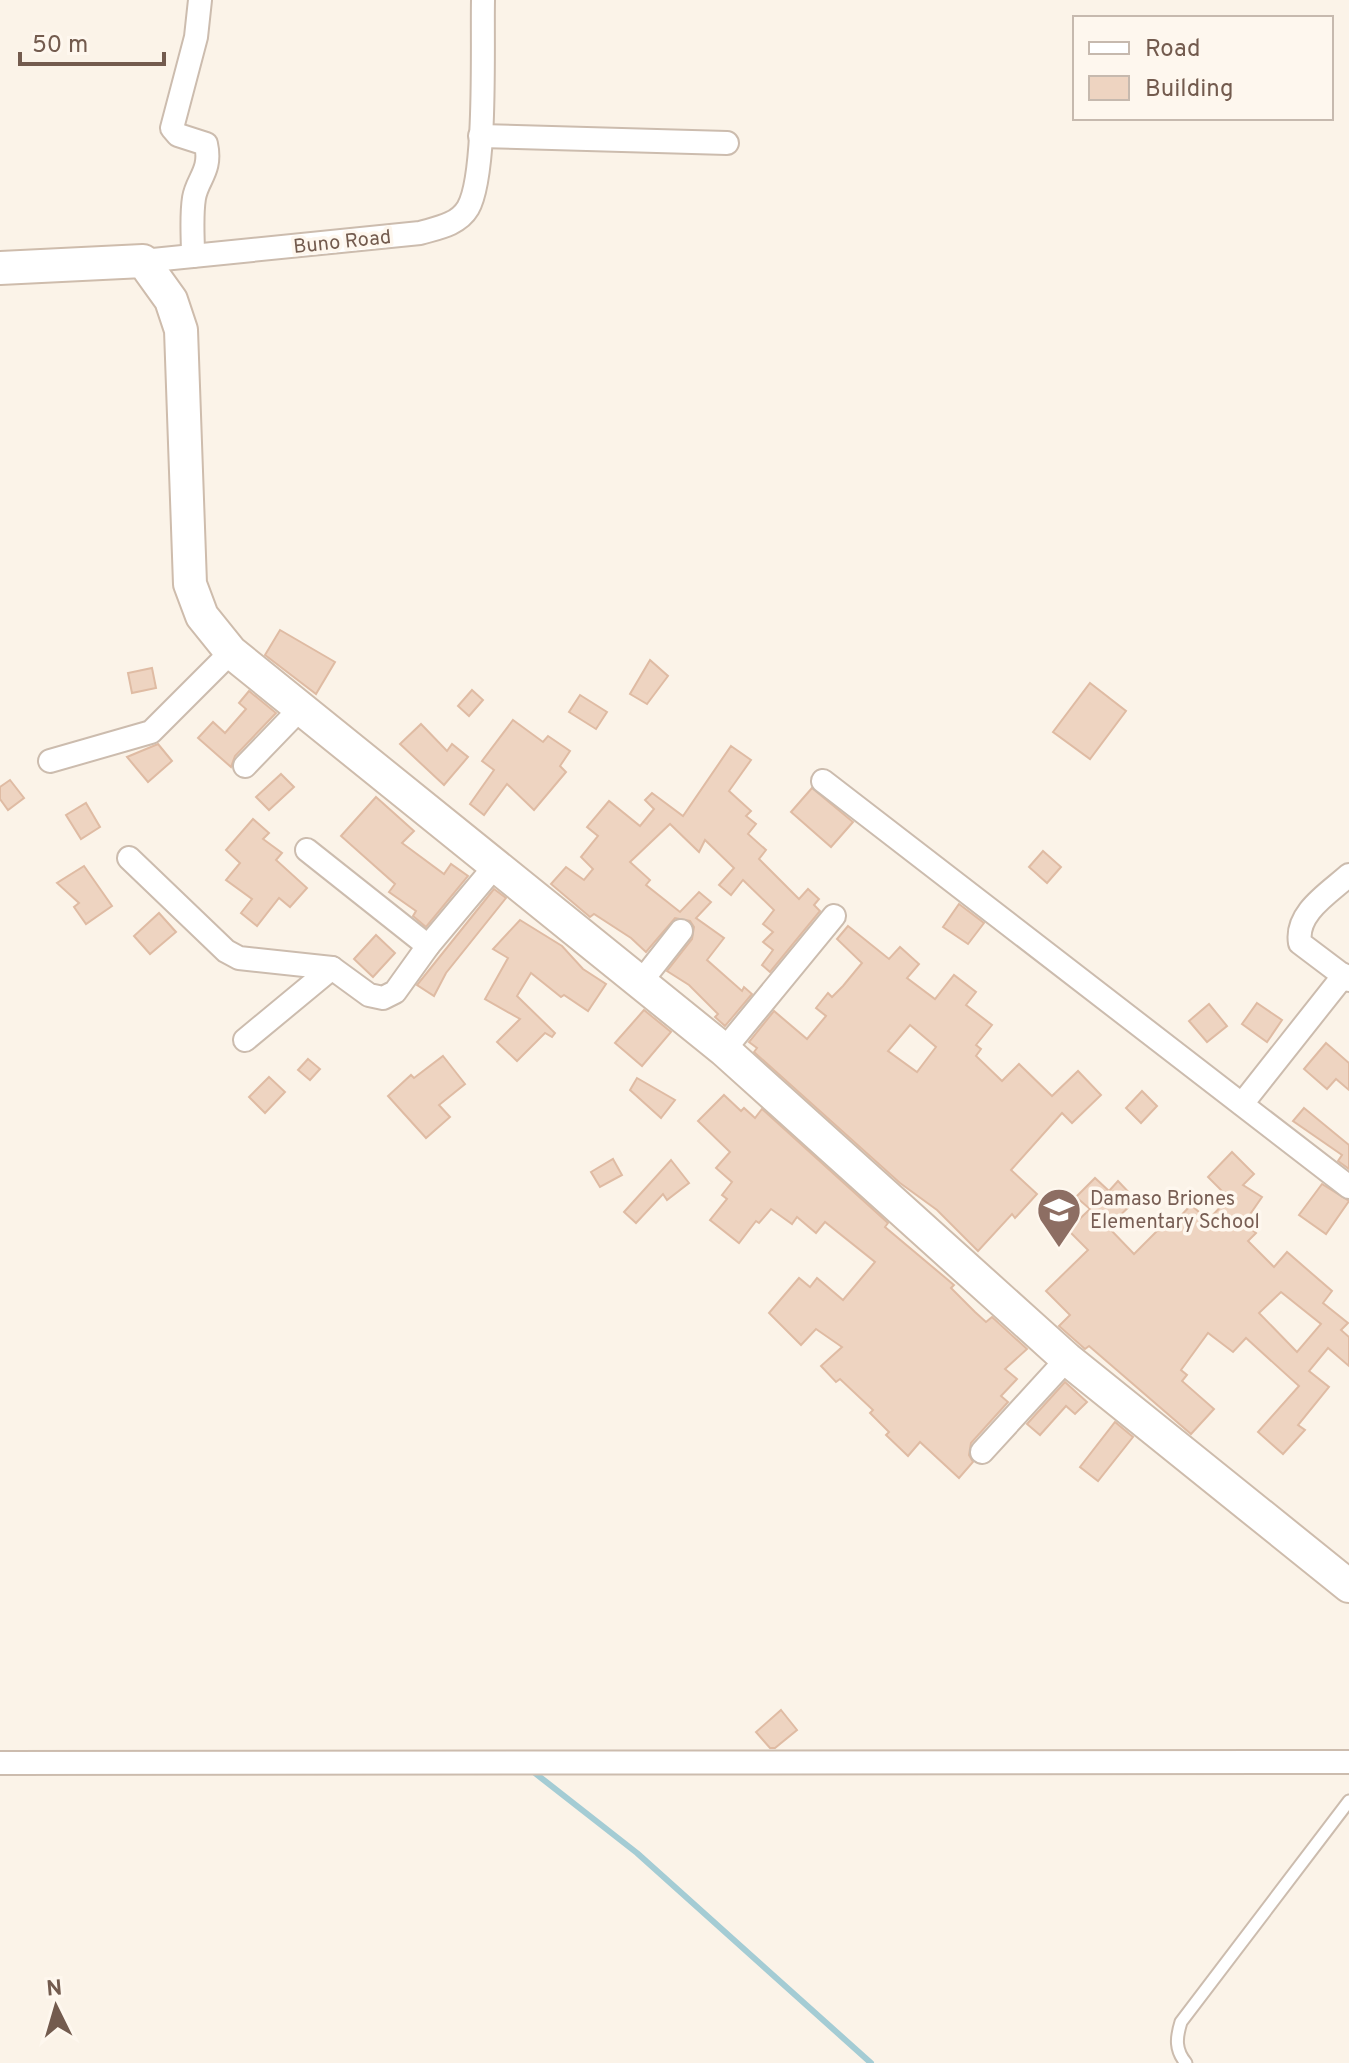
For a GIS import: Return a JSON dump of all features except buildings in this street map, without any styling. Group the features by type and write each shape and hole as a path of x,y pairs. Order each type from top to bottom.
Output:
{"street":[{"path":"193,256 195,193 205,177 208,149 206,144 178,135 172,128 196,37 200,0"},
{"name":"Buno Road","path":"0,268 143,261 420,233 447,226 468,208 474,190 480,136 483,0"},
{"path":"480,136 727,143"},
{"path":"143,261 171,300 181,330 190,584 202,616 231,652 299,710 724,1050 1067,1359 1349,1586"},
{"path":"50,761 151,732 231,652"},
{"path":"245,766 299,710"},
{"path":"823,781 1349,1187"},
{"path":"307,850 428,946"},
{"path":"129,858 226,951 239,958 332,968 369,995 383,998 395,992 428,946 495,866"},
{"path":"1242,1104 1346,978 1300,943 1298,931 1307,913 1349,875"},
{"path":"724,1050 834,916"},
{"path":"640,983 681,931"},
{"path":"245,1040 332,968"},
{"path":"982,1452 1067,1359"},
{"path":"0,1763 1349,1762"}],"lane":[{"path":"1186,2063 1178,2051 1176,2037 1181,2022 1349,1801"}],"waterway":[{"path":"531,1770 637,1853 871,2063"}],"place":[{"name":"Damaso Briones Elementary School","path":"1059,1249"}]}
